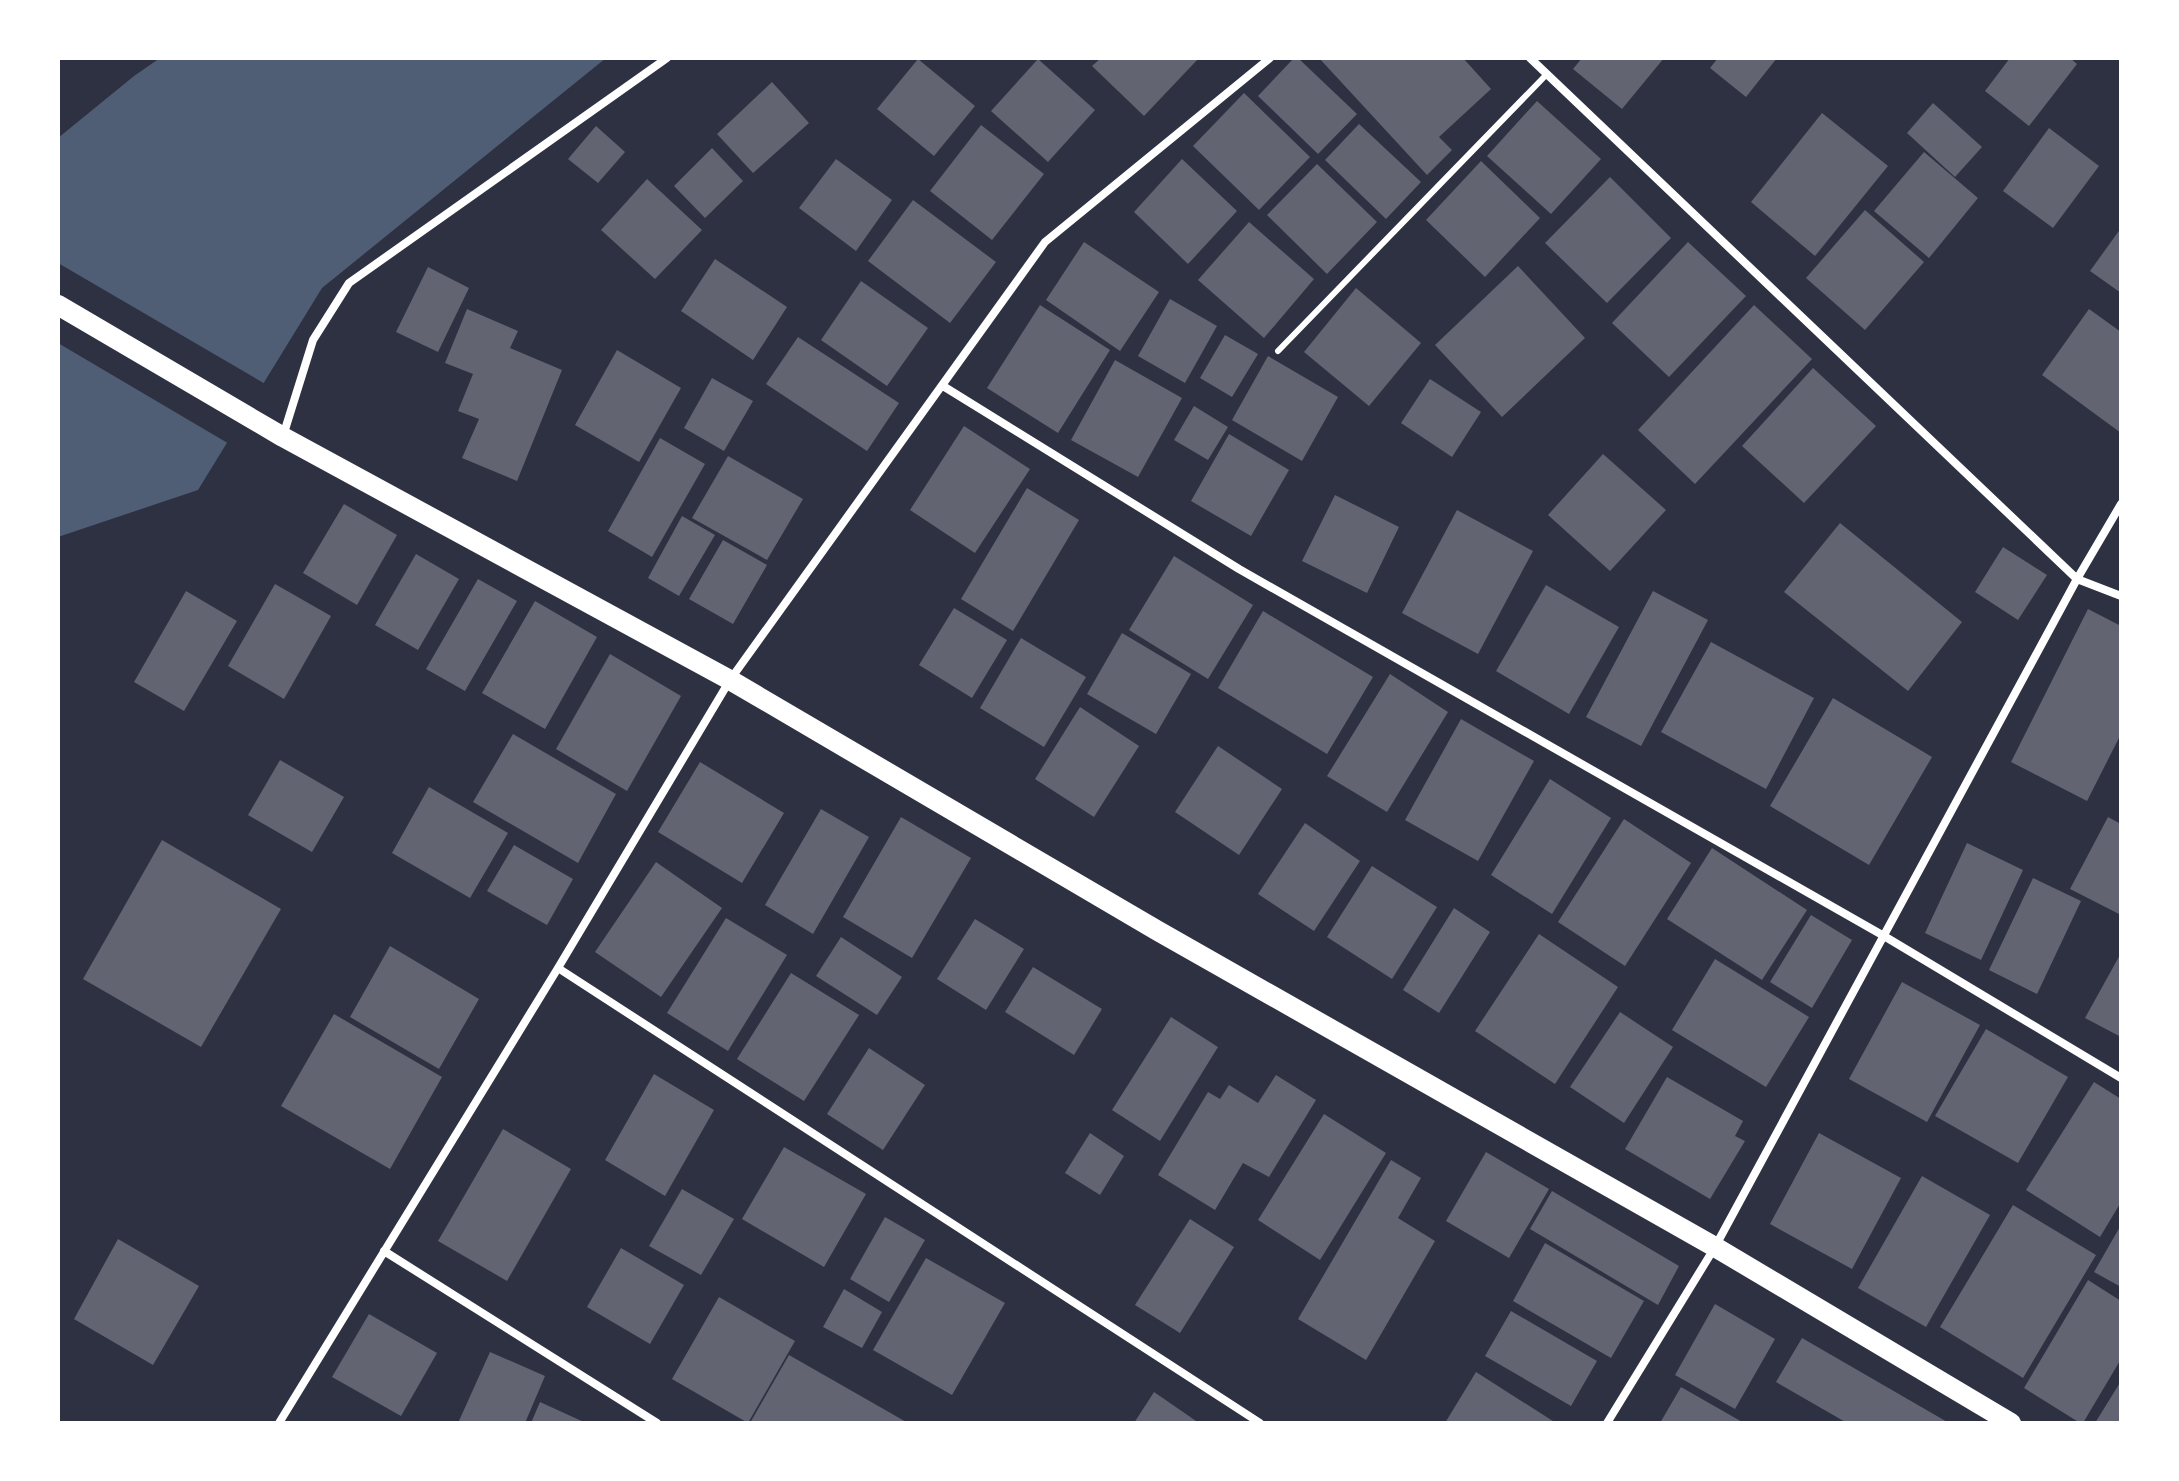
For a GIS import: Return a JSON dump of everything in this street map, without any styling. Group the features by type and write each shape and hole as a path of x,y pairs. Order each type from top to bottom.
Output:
{"main road":[{"path":"58,305 283,437 730,680 1158,931 1715,1247 2011,1423"}],"street":[{"path":"283,437 313,340 349,283 667,58"},
{"path":"279,1423 558,968 730,680 1045,242 1270,58"},
{"path":"1530,58 2077,579 2121,596"},
{"path":"943,386 1239,569 1884,936 2121,1078"},
{"path":"1607,1423 1715,1247 2077,579 2121,504"},
{"path":"558,968 1260,1423"},
{"path":"384,1251 657,1423"}],"lane":[{"path":"1278,351 1547,74"}],"water":[{"path":"160,58 606,58 322,288 198,490 58,537 58,138"}],"pier":[{"path":"58,263 267,385 231,445 58,343"}],"building":[{"path":"1101,58 1199,58 1144,116 1092,66"},
{"path":"1294,58 1298,58 1357,114 1318,154 1258,96"},
{"path":"1319,58 1463,58 1491,89 1439,137 1452,150 1427,175"},
{"path":"1582,58 1664,58 1622,109 1573,69"},
{"path":"1718,58 1777,58 1746,97 1710,68"},
{"path":"2010,58 2070,58 2077,64 2029,126 1985,91"},
{"path":"918,59 975,106 934,156 877,109"},
{"path":"1038,59 1095,110 1048,162 991,111"},
{"path":"772,82 809,123 753,173 717,134"},
{"path":"1244,93 1310,157 1259,210 1193,146"},
{"path":"1537,101 1601,159 1551,214 1487,156"},
{"path":"1933,103 1982,147 1955,177 1907,133"},
{"path":"1822,113 1888,166 1815,256 1751,202"},
{"path":"1359,124 1421,182 1386,219 1325,160"},
{"path":"981,125 1044,174 992,240 930,191"},
{"path":"596,126 625,152 598,183 568,159"},
{"path":"2049,128 2099,166 2053,228 2003,191"},
{"path":"712,148 743,181 705,218 674,186"},
{"path":"1924,152 1978,198 1929,258 1874,211"},
{"path":"836,159 892,200 856,251 799,208"},
{"path":"1182,159 1237,211 1188,264 1134,212"},
{"path":"1481,161 1540,218 1485,277 1426,220"},
{"path":"1317,164 1377,222 1327,274 1267,215"},
{"path":"1610,177 1671,238 1607,303 1545,243"},
{"path":"647,179 702,230 655,279 601,230"},
{"path":"913,200 996,262 950,323 868,261"},
{"path":"1865,210 1924,262 1865,330 1806,278"},
{"path":"1249,222 1314,279 1264,338 1198,280"},
{"path":"2121,228 2121,293 2090,271"},
{"path":"1084,242 1159,292 1120,351 1046,300"},
{"path":"1688,242 1746,296 1669,377 1612,323"},
{"path":"715,259 787,307 753,360 681,311"},
{"path":"1518,266 1585,338 1502,417 1435,345"},
{"path":"428,267 469,288 438,352 396,332"},
{"path":"861,281 928,328 887,386 821,340"},
{"path":"1356,288 1421,343 1369,406 1304,352"},
{"path":"1170,299 1217,326 1185,383 1138,356"},
{"path":"1040,305 1110,350 1058,433 987,388"},
{"path":"1754,305 1812,359 1695,484 1638,430"},
{"path":"467,309 518,331 510,348 562,370 517,481 462,458 479,419 458,411 473,374 445,363"},
{"path":"2089,309 2121,332 2121,433 2042,375"},
{"path":"1225,335 1258,354 1232,397 1200,378"},
{"path":"798,337 899,403 867,451 766,384"},
{"path":"617,350 681,388 639,462 575,425"},
{"path":"1268,356 1338,397 1302,461 1232,420"},
{"path":"1115,360 1182,398 1138,477 1071,440"},
{"path":"1813,368 1876,426 1804,503 1742,446"},
{"path":"712,378 753,401 724,451 684,428"},
{"path":"1430,379 1481,412 1452,457 1401,423"},
{"path":"1194,406 1228,427 1208,460 1174,440"},
{"path":"964,426 1030,469 975,553 910,510"},
{"path":"1229,434 1289,470 1251,536 1191,501"},
{"path":"660,438 705,464 652,557 608,531"},
{"path":"1603,454 1666,510 1610,571 1548,515"},
{"path":"728,456 803,499 767,560 692,518"},
{"path":"1027,488 1079,520 1013,631 961,599"},
{"path":"1335,495 1399,527 1367,593 1302,561"},
{"path":"344,504 397,535 357,605 303,573"},
{"path":"1457,510 1533,551 1478,654 1402,613"},
{"path":"682,516 715,535 679,596 648,578"},
{"path":"1840,523 1962,622 1908,691 1784,592"},
{"path":"723,540 767,565 733,624 689,599"},
{"path":"2003,547 2047,575 2018,620 1975,592"},
{"path":"416,554 459,579 418,650 375,625"},
{"path":"1174,556 1253,605 1208,679 1129,630"},
{"path":"478,579 517,601 465,691 426,669"},
{"path":"275,584 331,616 284,699 228,666"},
{"path":"1546,585 1619,627 1569,714 1496,671"},
{"path":"186,591 237,621 184,711 134,682"},
{"path":"1653,591 1708,620 1641,746 1586,717"},
{"path":"535,601 597,637 545,729 482,693"},
{"path":"954,608 1007,640 972,698 919,665"},
{"path":"2088,609 2121,626 2121,734 2087,801 2011,762"},
{"path":"1263,611 1373,677 1327,754 1218,688"},
{"path":"1122,633 1191,674 1156,734 1087,694"},
{"path":"1021,638 1086,677 1044,747 980,708"},
{"path":"1711,642 1814,698 1766,789 1661,732"},
{"path":"610,654 681,696 627,791 556,749"},
{"path":"1390,674 1448,712 1387,812 1327,776"},
{"path":"1833,698 1932,757 1869,865 1770,806"},
{"path":"1080,707 1139,746 1094,817 1035,779"},
{"path":"1461,719 1534,761 1478,861 1405,820"},
{"path":"513,734 616,794 578,863 473,802"},
{"path":"1218,746 1282,789 1239,855 1175,812"},
{"path":"280,760 344,797 312,852 248,815"},
{"path":"700,762 784,813 742,883 658,832"},
{"path":"1550,779 1611,818 1552,914 1491,875"},
{"path":"429,787 508,833 470,898 392,853"},
{"path":"821,809 869,837 813,934 765,905"},
{"path":"901,817 971,858 912,958 843,917"},
{"path":"2108,817 2121,824 2121,915 2070,889"},
{"path":"1624,819 1691,863 1625,966 1558,922"},
{"path":"1305,823 1360,861 1314,931 1258,894"},
{"path":"162,840 281,909 201,1047 83,979"},
{"path":"1967,843 2023,870 1981,960 1925,933"},
{"path":"514,845 573,879 547,925 487,891"},
{"path":"1712,848 1807,910 1762,980 1667,919"},
{"path":"656,862 722,908 661,997 595,952"},
{"path":"1372,866 1437,907 1392,979 1327,937"},
{"path":"2033,878 2081,901 2037,994 1989,970"},
{"path":"1454,908 1490,932 1439,1013 1403,990"},
{"path":"1811,915 1852,940 1812,1008 1770,982"},
{"path":"726,918 787,955 728,1051 667,1013"},
{"path":"975,919 1024,949 986,1010 937,979"},
{"path":"1539,934 1618,987 1555,1084 1475,1031"},
{"path":"841,937 902,977 877,1015 816,976"},
{"path":"390,946 479,999 439,1069 350,1017"},
{"path":"2121,953 2121,1037 2085,1018"},
{"path":"1715,959 1809,1017 1766,1087 1672,1030"},
{"path":"1033,967 1102,1009 1074,1055 1005,1012"},
{"path":"791,973 859,1015 804,1101 737,1059"},
{"path":"1902,982 1980,1025 1927,1122 1849,1079"},
{"path":"1620,1012 1673,1047 1624,1123 1570,1087"},
{"path":"334,1014 442,1077 390,1169 281,1106"},
{"path":"1171,1017 1218,1047 1160,1141 1112,1110"},
{"path":"1986,1029 2068,1077 2018,1163 1935,1116"},
{"path":"869,1048 925,1085 883,1150 827,1114"},
{"path":"654,1074 714,1110 665,1196 605,1160"},
{"path":"1276,1075 1316,1100 1269,1177 1243,1163 1215,1210 1158,1175 1208,1092 1220,1099 1229,1085 1258,1103"},
{"path":"1667,1077 1743,1121 1735,1136 1745,1141 1710,1199 1625,1149"},
{"path":"2094,1082 2121,1099 2121,1202 2100,1237 2026,1190"},
{"path":"1324,1114 1386,1153 1320,1260 1258,1220"},
{"path":"503,1129 571,1169 507,1281 438,1241"},
{"path":"1090,1133 1124,1156 1100,1195 1065,1173"},
{"path":"1819,1133 1901,1178 1852,1269 1770,1224"},
{"path":"784,1147 866,1194 824,1267 742,1219"},
{"path":"1486,1152 1549,1189 1509,1258 1446,1221"},
{"path":"1391,1160 1421,1178 1398,1218 1435,1241 1366,1360 1298,1319"},
{"path":"1922,1176 1990,1215 1926,1327 1858,1288"},
{"path":"682,1189 734,1219 701,1275 649,1246"},
{"path":"1552,1191 1679,1266 1658,1305 1530,1229"},
{"path":"2013,1205 2096,1255 2023,1378 1940,1327"},
{"path":"885,1217 925,1240 889,1302 850,1279"},
{"path":"1190,1219 1234,1247 1180,1333 1135,1305"},
{"path":"2121,1225 2121,1287 2094,1272"},
{"path":"118,1239 199,1286 153,1365 74,1319"},
{"path":"1545,1243 1644,1301 1611,1358 1513,1301"},
{"path":"621,1248 684,1285 650,1344 587,1307"},
{"path":"926,1258 1005,1303 952,1395 873,1350"},
{"path":"2088,1280 2121,1301 2121,1359 2083,1423 2080,1423 2024,1388"},
{"path":"844,1289 882,1312 862,1348 823,1327"},
{"path":"719,1297 795,1341 748,1423 672,1379"},
{"path":"1715,1304 1775,1339 1735,1409 1675,1375"},
{"path":"1511,1311 1597,1361 1571,1406 1485,1356"},
{"path":"369,1314 437,1353 401,1416 332,1377"},
{"path":"1802,1338 1949,1423 1847,1423 1776,1382"},
{"path":"490,1352 545,1376 525,1423 458,1423"},
{"path":"789,1355 908,1423 750,1423"},
{"path":"1476,1372 1556,1423 1445,1423"},
{"path":"2121,1381 2121,1423 2095,1423"},
{"path":"1681,1387 1744,1423 1660,1423"},
{"path":"1154,1392 1199,1423 1134,1423"},
{"path":"540,1402 586,1423 531,1423"}]}
